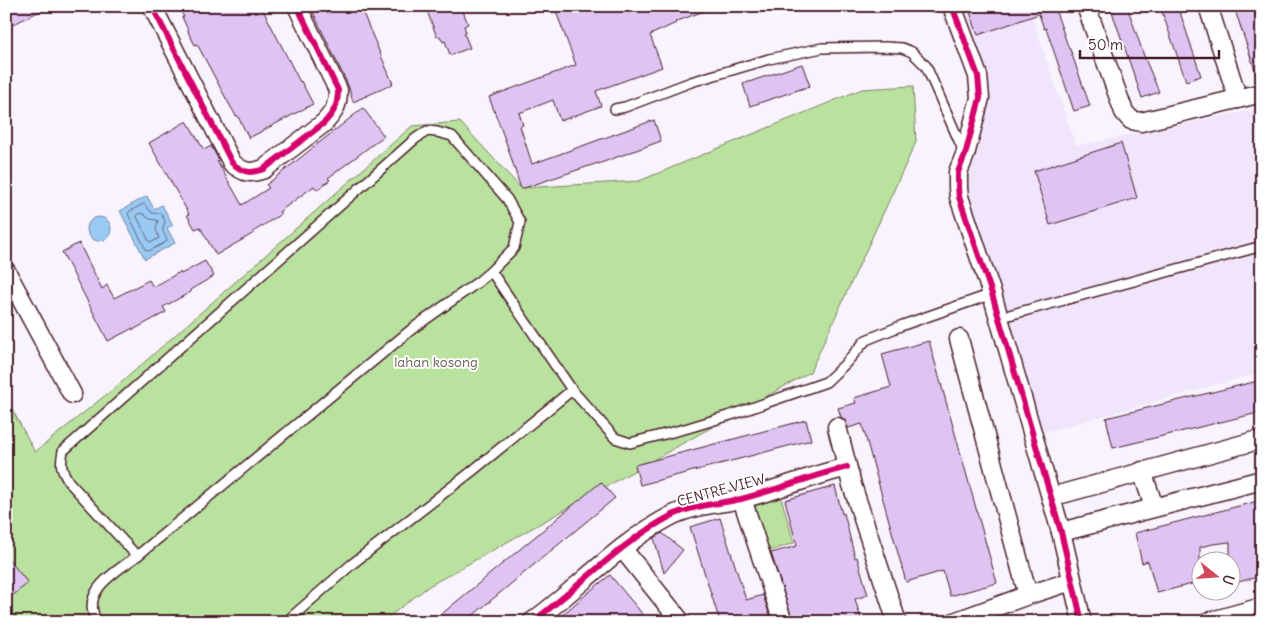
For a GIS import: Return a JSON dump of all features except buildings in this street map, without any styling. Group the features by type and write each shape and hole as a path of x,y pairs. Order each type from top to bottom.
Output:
{"street":[{"path":"152,6 232,163 244,171 254,172 264,168 324,123 332,115 338,102 338,90 297,6"},
{"path":"952,6 978,76 980,98 965,155 958,172 959,197 992,294 1061,532 1082,622"},
{"path":"1086,6 1124,112 1131,120 1141,122 1262,93"},
{"path":"1208,6 1238,99"},
{"path":"6,271 72,394"},
{"path":"959,339 1028,594"},
{"path":"837,427 847,467 897,622"},
{"path":"1050,498 1262,439"},
{"name":"CENTRE VIEW","path":"541,619 622,548 673,515 690,509 742,499 847,467"},
{"path":"1142,471 1154,507"},
{"path":"1061,532 1262,480"},
{"name":"CENTRE VIEW","path":"742,499 783,622"},
{"path":"622,548 681,622"},
{"path":"954,622 1028,594 1072,582"},
{"path":"1208,622 1262,607"}],"lane":[{"path":"615,109 691,82 778,57 822,48 902,48 912,52 926,66 965,155"},
{"path":"97,622 93,616 91,601 100,584 137,556 412,329 478,282 514,248 520,222 507,199 452,136 427,131 415,139 63,450 61,459 62,472 137,556"},
{"path":"998,318 1262,246"},
{"path":"491,271 572,390 615,438 630,443 725,417 826,382 846,364 866,340 902,325 992,294"},
{"path":"286,622 352,564 471,472 572,390"}],"shaded area":[{"path":"938,6 1028,6 1076,146 1262,108 1262,372 1030,436 961,192 981,108"}],"green space":[{"name":"lahan kosong","path":"913,86 916,142 810,372 429,586 382,622 6,622 6,398 35,452 123,381 412,126 460,122 521,188 639,181 862,89"},
{"path":"781,497 794,543 767,552 753,505"}],"water":[{"path":"147,196 154,209 162,205 173,225 167,228 175,243 145,259 120,211"},
{"path":"99,217 104,218 110,224 110,234 104,240 99,241 94,240 88,234 87,229 88,224 94,218"}],"cycle path":[{"path":"152,6 232,163 244,171 251,172 264,169 324,123 336,105 338,90 297,6"},
{"path":"952,6 978,76 980,98 965,155 958,172 959,197 992,294 1061,532 1082,622"},
{"path":"532,622 634,539 679,512 741,499 847,467"}]}
